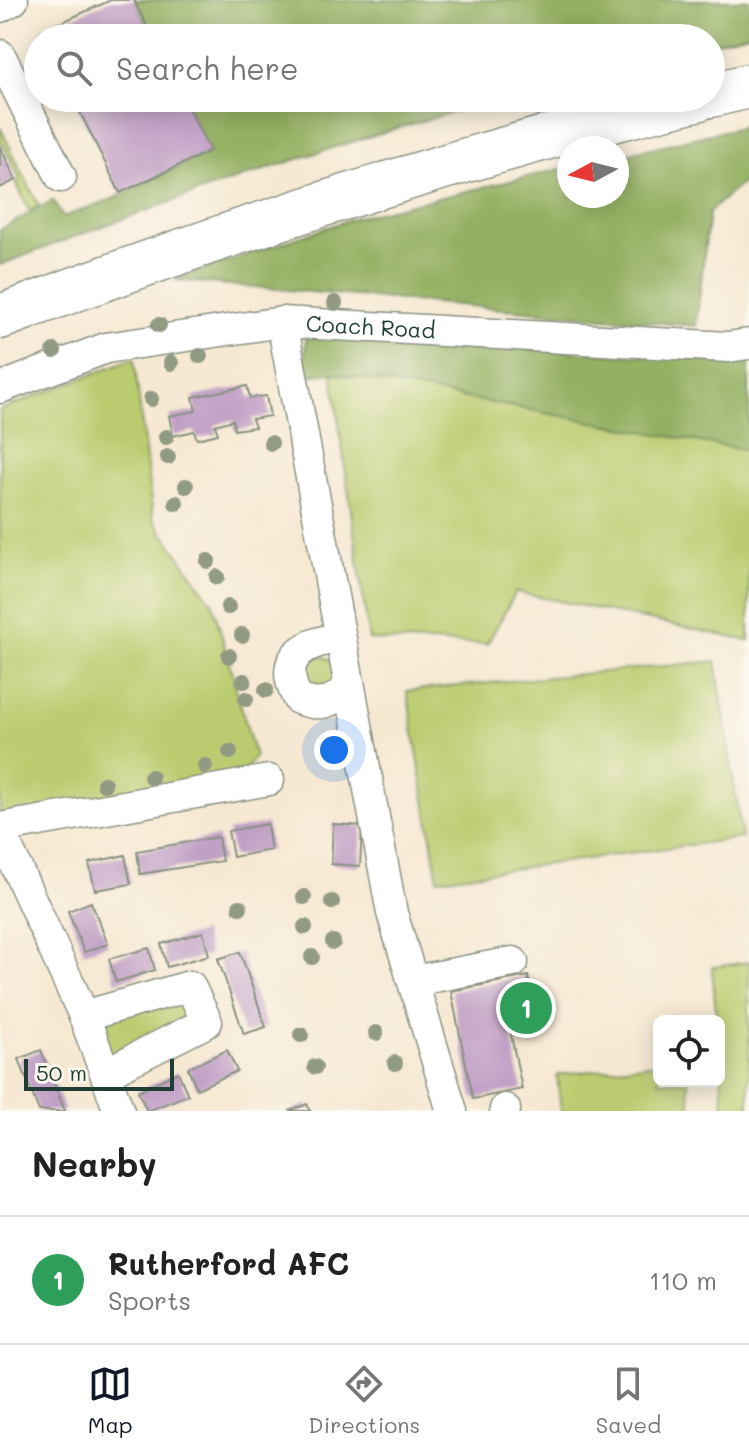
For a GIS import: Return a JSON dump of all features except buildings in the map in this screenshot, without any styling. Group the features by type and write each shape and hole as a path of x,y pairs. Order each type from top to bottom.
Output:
{"highway":[{"path":"725,62 749,57"},
{"path":"725,92 749,86"},
{"path":"0,292 287,187 420,143 532,112"},
{"path":"0,317 195,246 370,190 516,145 645,112"}],"street":[{"path":"0,7 13,0"},
{"path":"0,55 24,103"},
{"path":"28,112 61,177"},
{"path":"282,322 392,913 452,1111"},
{"name":"Coach Road","path":"0,388 106,348 282,322 728,347 749,344"},
{"path":"339,638 312,643 298,654 290,665 289,683 298,699 315,706 333,702 349,687"},
{"path":"119,1111 84,1016 0,829 269,780"},
{"path":"413,981 513,962"},
{"path":"84,1016 190,986 207,1022 106,1073"}],"green space":[{"path":"134,0 749,0 749,33 725,39 725,24 146,24"},
{"path":"190,112 454,112 251,174 0,265 0,230 53,200 63,217 115,198 210,151"},
{"path":"749,125 749,177 709,212 696,326 174,280 357,217 557,170 557,208 629,208 629,153"},
{"path":"0,127 39,206 29,211 17,184 19,177 0,139"},
{"path":"306,336 749,362 749,451 332,373 304,376"},
{"path":"134,358 153,519 213,604 255,757 241,776 0,819 0,410"},
{"path":"332,373 749,450 749,641 516,592 487,644 369,640"},
{"path":"320,655 331,660 337,678 330,689 308,689 301,668"},
{"path":"716,661 742,838 438,879 407,691"},
{"path":"749,962 749,1111 724,1111 725,1015 716,1015 712,967"},
{"path":"177,997 186,1022 110,1060 95,1023"},
{"path":"653,1064 653,1087 689,1087 691,1111 561,1111 557,1075"}],"place":[{"name":"Rutherford AFC","path":"526,1008"}]}
